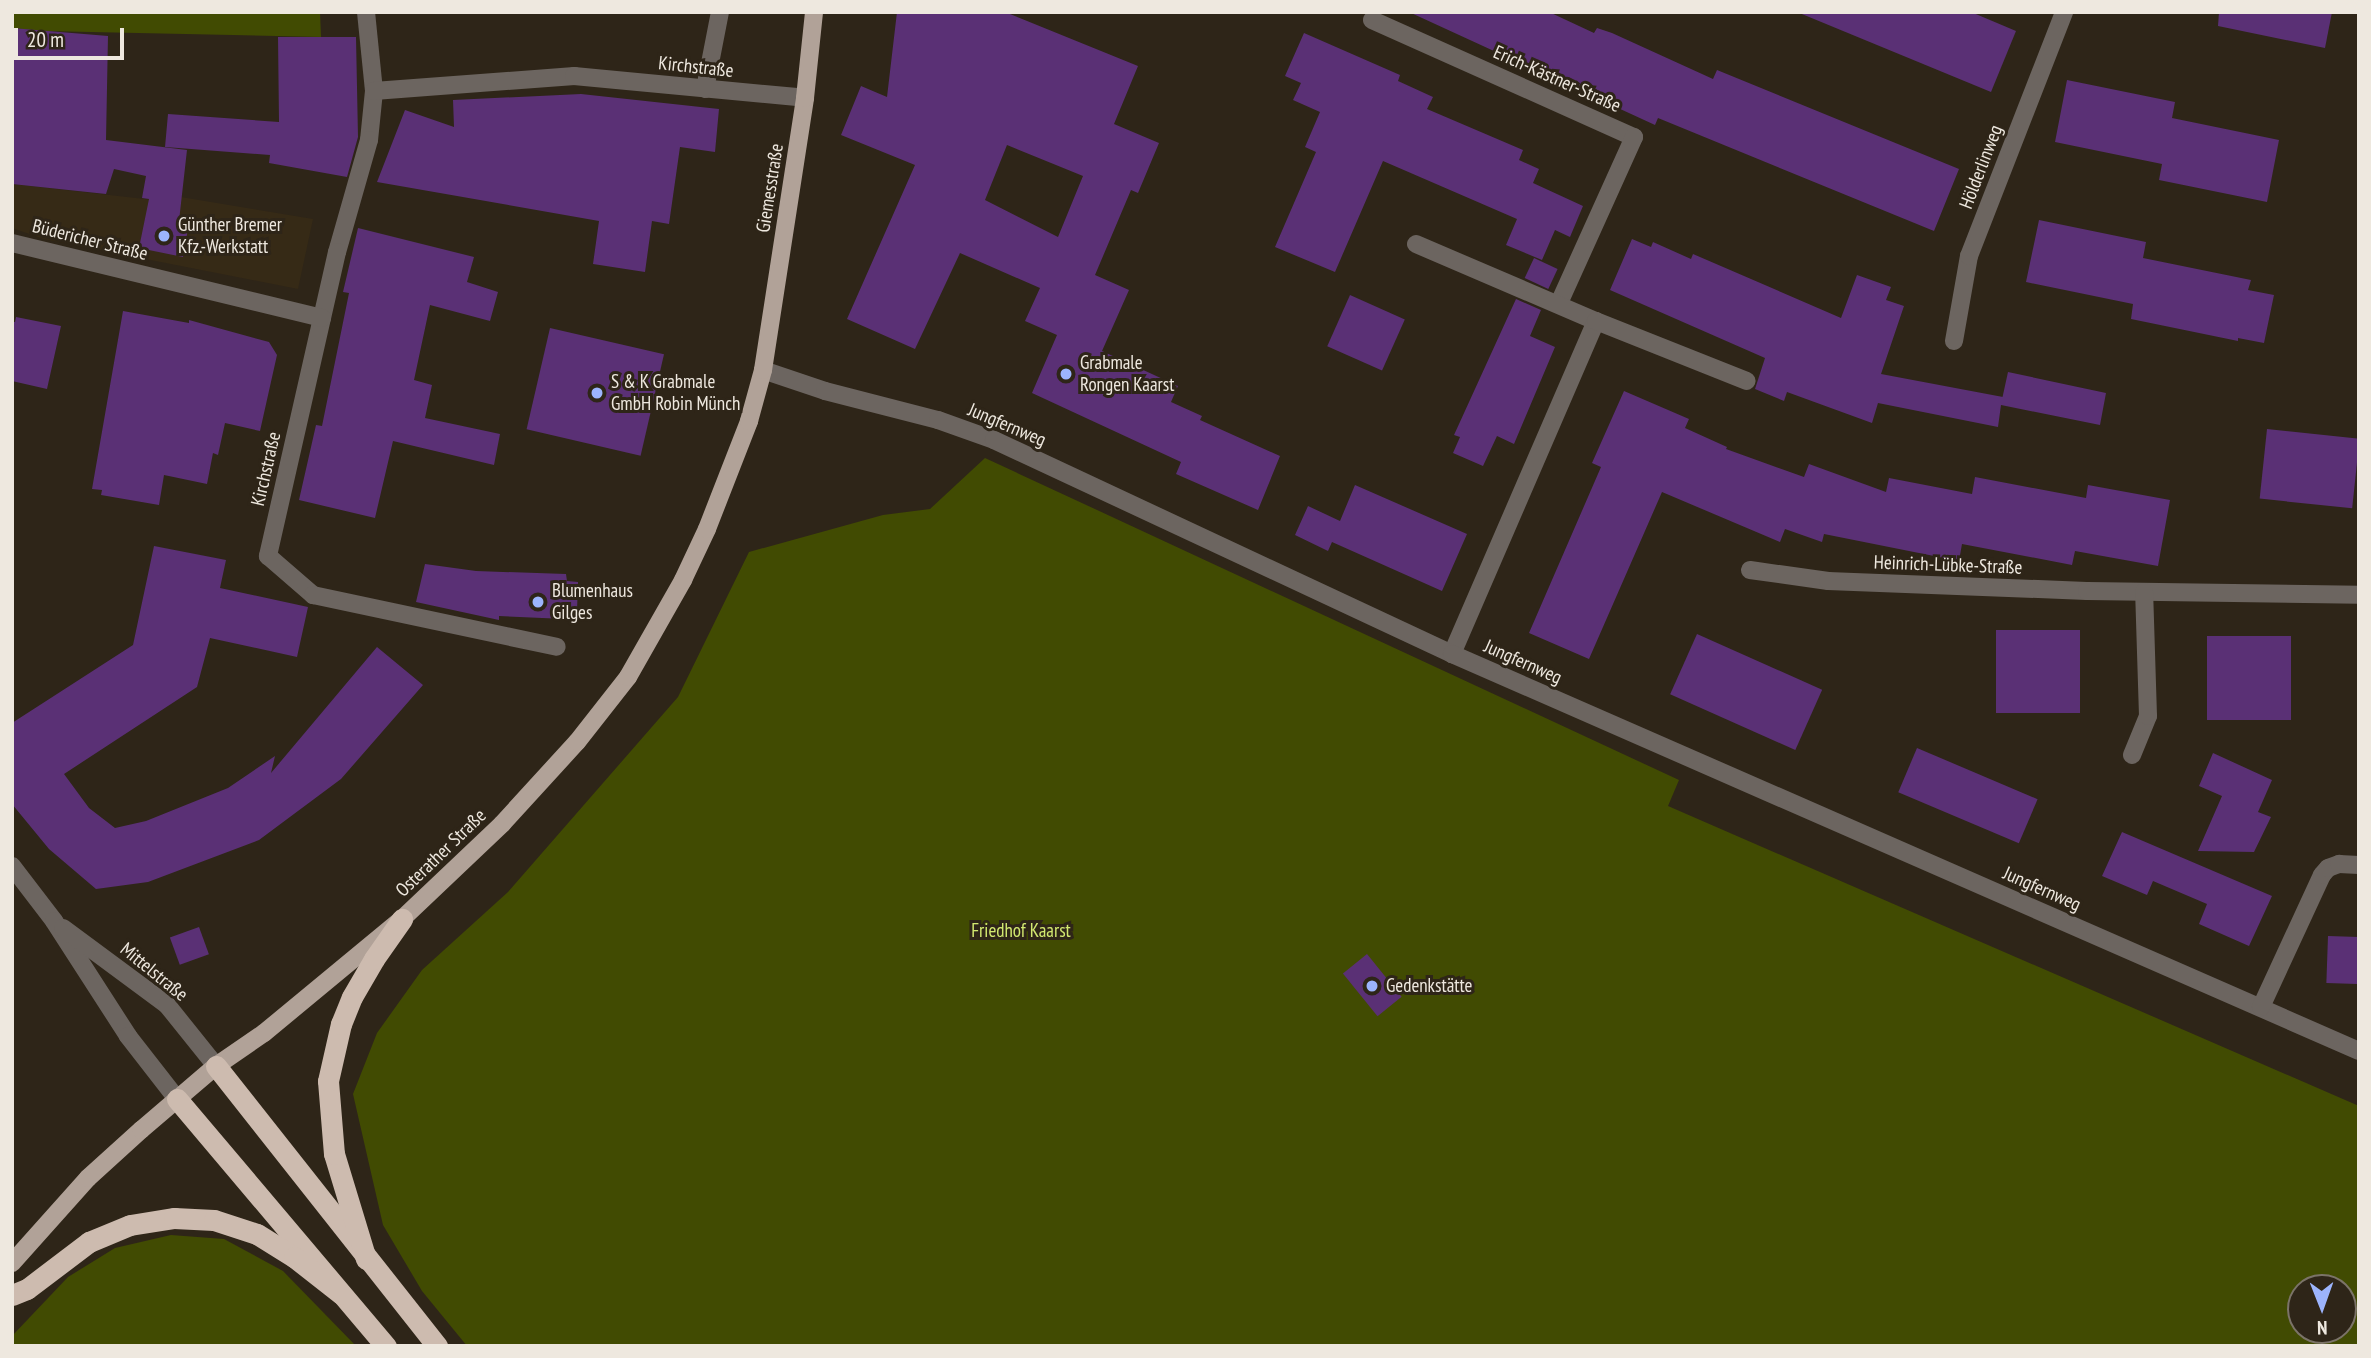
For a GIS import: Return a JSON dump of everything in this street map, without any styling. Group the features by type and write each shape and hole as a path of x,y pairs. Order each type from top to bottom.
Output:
{"highway":[{"path":"366,1259 334,1154 328,1081 341,1024 352,997 402,919"},
{"path":"216,1066 437,1346"},
{"path":"177,1099 386,1346"},
{"path":"12,1295 27,1289 89,1242 130,1226 174,1218 214,1220 257,1234 294,1257 341,1294"}],"main road":[{"name":"Giemesstraße","path":"763,370 805,98 814,12"},
{"name":"Osterather Straße","path":"12,1263 88,1178 216,1066 264,1033 402,919 502,824 578,742 628,677 683,580 707,529 748,421 763,370"}],"street":[{"name":"Kirchstraße","path":"366,12 374,90 369,140 322,318 268,556 313,595 556,647"},
{"path":"705,89 720,12"},
{"name":"Hölderlinweg","path":"1954,341 1969,256 2064,12"},
{"name":"Erich-Kästner-Straße","path":"1372,20 1634,137 1559,303"},
{"name":"Kirchstraße","path":"374,90 574,76 805,98"},
{"name":"Büdericher Straße","path":"12,243 322,318"},
{"path":"1416,244 1596,321 1747,381"},
{"path":"1452,654 1596,321"},
{"name":"Jungfernweg","path":"763,370 825,391 938,420 994,440 1452,654 2359,1051"},
{"name":"Heinrich-Lübke-Straße","path":"1750,570 1828,581 2144,592 2359,595"},
{"path":"2132,755 2148,716 2144,592"},
{"path":"2261,1007 2322,875 2328,868 2339,864 2359,865"},
{"name":"Mittelstraße","path":"12,866 54,921 128,1036 177,1099"},
{"name":"Mittelstraße","path":"54,921 167,1005 216,1066"}],"shaded area":[{"path":"12,184 180,203 181,197 313,219 298,289 44,239 12,228"}],"green space":[{"path":"12,12 320,12 321,37 43,31 12,28"},
{"name":"Friedhof Kaarst","path":"985,458 1679,780 1668,806 2359,1106 2359,1346 467,1346 422,1291 383,1225 353,1094 377,1033 422,970 508,892 678,697 749,552 883,515 930,509"},
{"path":"171,1235 224,1239 283,1271 356,1346 12,1346 12,1336 68,1277 115,1248"}],"building":[{"path":"897,12 1005,12 1138,66 1114,124 1159,143 1138,193 1131,190 1095,275 1129,290 1102,351 1178,386 1171,402 1202,416 1200,420 1280,456 1258,510 1176,474 1181,462 1032,393 1057,335 1025,321 1040,288 960,253 915,349 847,319 915,165 841,135 861,86 887,97","holes":["1007,145 1083,176 1058,237 985,200"]},
{"path":"1409,12 1549,12 1594,33 1597,28 1612,33 1713,79 1717,70 1959,169 1934,231 1658,118 1655,125"},
{"path":"1797,12 1971,12 2016,31 1991,92"},
{"path":"2219,12 2332,12 2325,48 2218,26"},
{"path":"12,28 108,36 106,140 187,150 179,221 189,223 183,257 139,248 149,199 142,198 146,176 114,169 106,194 12,184"},
{"path":"1304,33 1400,75 1398,81 1433,97 1427,109 1523,150 1519,160 1539,169 1533,183 1583,206 1570,237 1555,230 1542,260 1506,245 1517,219 1383,161 1335,272 1275,247 1316,152 1305,147 1320,112 1293,100 1301,83 1285,76"},
{"path":"278,37 356,37 358,137 347,177 269,163 270,155 165,147 168,114 279,122"},
{"path":"2067,80 2175,102 2172,118 2279,140 2267,202 2159,180 2162,164 2055,142"},
{"path":"581,94 719,109 715,152 680,147 669,224 652,221 645,272 593,264 599,221 377,182 405,110 454,127 453,100"},
{"path":"2039,220 2146,242 2143,258 2251,280 2248,290 2274,295 2264,343 2238,338 2238,341 2131,319 2133,304 2026,282"},
{"path":"358,228 474,257 467,282 498,292 490,321 430,305 414,380 432,385 425,418 500,434 494,465 393,441 375,518 299,500 316,425 322,426 349,293 343,292"},
{"path":"1632,239 1651,247 1653,242 1691,259 1693,254 1841,318 1857,275 1891,287 1886,300 1904,306 1881,374 2003,397 2008,372 2106,393 2100,425 2001,405 1998,427 1878,403 1872,423 1787,392 1784,401 1755,389 1765,358 1610,290"},
{"path":"1534,258 1558,269 1548,289 1525,278"},
{"path":"1350,295 1405,319 1382,371 1327,346"},
{"path":"1516,299 1541,310 1530,336 1555,347 1514,444 1497,436 1483,466 1453,453 1460,437 1454,435"},
{"path":"123,311 189,323 189,320 269,342 277,355 260,431 225,423 218,455 213,453 207,484 164,475 159,505 101,495 102,490 92,489"},
{"path":"16,317 61,326 47,389 12,381 12,322 15,322"},
{"name":"S & K Grabmale GmbH Robin Münch","path":"550,328 664,354 641,456 527,429"},
{"path":"1624,391 1689,419 1685,428 1727,447 1726,449 1804,477 1809,464 1886,492 1889,478 1972,494 1975,477 2086,498 2088,485 2170,500 2158,566 2075,551 2072,565 1962,544 1959,561 1824,534 1822,542 1785,529 1780,542 1662,492 1589,659 1529,633 1601,467 1592,463"},
{"path":"2267,429 2359,439 2352,508 2260,499"},
{"path":"1355,485 1467,534 1442,591 1332,542 1328,551 1295,535 1308,506 1340,521"},
{"path":"154,546 226,560 220,588 308,607 297,657 210,638 197,687 64,774 89,808 115,828 146,821 228,788 275,756 271,773 377,647 423,685 341,779 259,840 148,882 96,889 49,849 12,804 12,723 133,645"},
{"path":"425,564 476,571 566,574 567,581 578,582 577,611 566,611 565,619 499,616 499,620 416,602"},
{"path":"1996,630 2080,630 2080,713 1996,713"},
{"path":"1697,634 1822,690 1795,750 1670,694"},
{"path":"2207,636 2291,636 2291,720 2207,720"},
{"path":"1917,748 2038,799 2019,843 1898,792"},
{"path":"2213,753 2272,780 2258,812 2271,817 2254,852 2198,851 2222,796 2199,786"},
{"path":"2122,832 2272,896 2249,946 2199,924 2207,904 2153,881 2147,895 2102,876"},
{"path":"199,927 209,954 180,965 170,938"},
{"path":"2328,936 2359,937 2357,984 2326,983"},
{"name":"Gedenkstätte","path":"1367,954 1402,997 1378,1016 1343,974"}],"place":[{"name":"Günther Bremer Kfz.-Werkstatt","path":"164,236"},
{"name":"Grabmale Rongen Kaarst","path":"1066,374"},
{"name":"S & K Grabmale GmbH Robin Münch","path":"597,393"},
{"name":"Blumenhaus Gilges","path":"538,602"},
{"name":"Gedenkstätte","path":"1372,986"}]}
